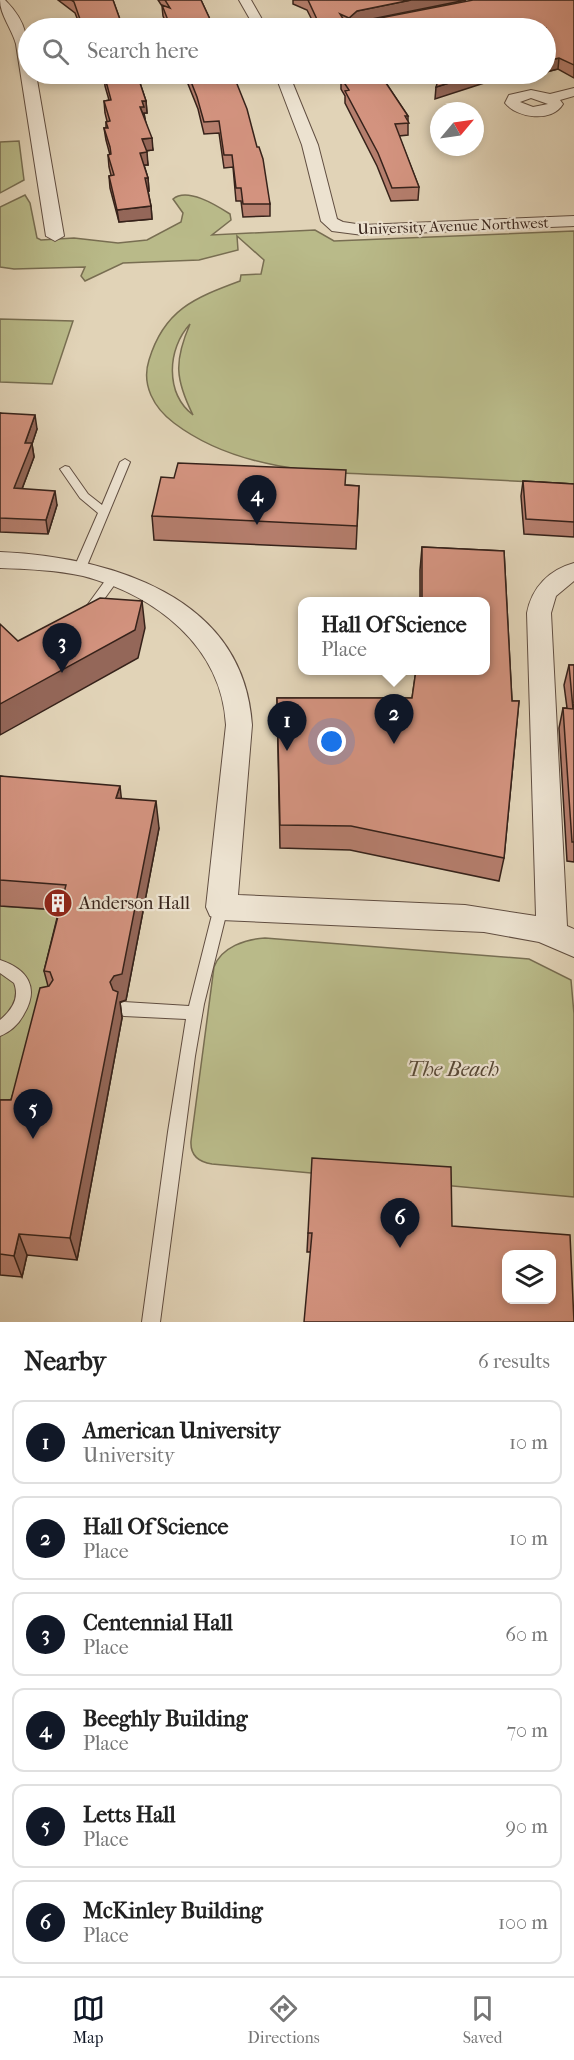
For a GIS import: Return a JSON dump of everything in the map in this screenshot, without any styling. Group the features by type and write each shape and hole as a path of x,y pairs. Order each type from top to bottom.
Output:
{"street":[{"path":"245,0 255,18"},
{"path":"0,3 12,15 18,26"},
{"path":"30,84 55,236"},
{"name":"University Avenue Northwest","path":"286,84 304,127 327,215 333,225 356,230 574,221"},
{"path":"550,98 574,92"},
{"path":"0,560 80,568 114,577 165,603 183,616 214,648 232,685 237,702 240,735 220,907 286,908 499,921 563,938 539,613 541,596 555,580 574,571"}],"lane":[{"path":"80,568 124,462"},
{"path":"65,469 84,496 103,511"},
{"path":"79,624 114,577"},
{"path":"151,1322 182,1083 195,1013 217,934 220,907"},
{"path":"0,966 13,971 25,990 24,1002 11,1022 0,1029"},
{"path":"24,1002 40,1003"},
{"path":"124,1009 195,1013"}],"green space":[{"path":"19,141 24,180 0,193 0,142"},
{"path":"25,195 30,203 37,238 41,240 74,238 118,243 147,240 181,222 183,213 173,199 186,195 201,199 230,214 231,220 212,235 315,230 334,241 574,231 574,484 300,469 234,454 203,441 174,423 155,403 148,387 149,360 163,329 183,308 208,293 240,281 241,275 261,274 264,260 237,236 238,250 199,260 123,263 85,281 81,276 85,267 14,269 0,267 0,207","holes":["190,324 179,360 180,380 193,415 177,395 172,371 177,346 182,334"]},
{"path":"0,319 73,321 52,384 0,382"},
{"path":"0,906 96,913 30,1082 0,1123"},
{"name":"The Beach","path":"265,938 529,959 571,980 574,1014 574,1197 212,1164 196,1157 192,1151 191,1141 214,967 222,954 235,945"}],"building":[{"path":"71,0 113,0 119,18 80,18 74,2"},
{"path":"165,0 201,0 209,18 167,18 162,5 170,8"},
{"path":"308,0 411,0 357,11 349,18 340,14 343,18 316,18"},
{"path":"473,0 574,0 574,65 556,59 556,18 380,18"},
{"path":"107,84 140,84 146,101 142,101 144,107 140,107 152,138 142,139 147,152 140,153 148,178 145,178 151,206 117,210 109,176 114,175 108,155 111,154 110,147 104,128 108,128 106,122 110,121 104,101 111,100"},
{"path":"192,84 237,84 263,159 270,204 243,204 241,188 236,188 232,155 224,155 219,121 204,122"},
{"path":"345,84 387,84 408,116 405,116 409,123 395,124 419,187 392,188 378,153 345,91 349,90"},
{"path":"0,413 35,415 25,443 32,443 14,488 55,491 46,520 0,518"},
{"path":"178,463 346,470 345,485 359,486 357,526 152,516 161,477 174,478"},
{"path":"523,481 574,484 574,522 526,519"},
{"path":"422,547 504,551 512,701 519,701 504,858 351,826 280,825 277,698 412,698 415,675 490,675 490,597 422,597"},
{"path":"100,598 142,601 135,630 0,704 0,624 18,641"},
{"path":"569,665 574,665 574,842 572,842 563,708 573,709"},
{"path":"0,776 120,786 116,798 156,801 122,974 114,976 110,982 113,990 118,992 70,1238 19,1234 14,1256 0,1254 0,1100 11,1100 40,988 49,986 53,980 50,972 44,971 66,885 0,880"},
{"path":"312,1158 451,1167 452,1226 570,1235 574,1322 304,1322 312,1233 308,1233"}],"place":[{"name":"Beeghly Building","path":"257,525"},
{"name":"Centennial Hall","path":"62,673"},
{"name":"Hall Of Science","path":"394,744"},
{"name":"American University","path":"287,751"},
{"name":"Anderson Hall","path":"58,903"},
{"name":"Letts Hall","path":"33,1139"},
{"name":"McKinley Building","path":"400,1248"}]}
